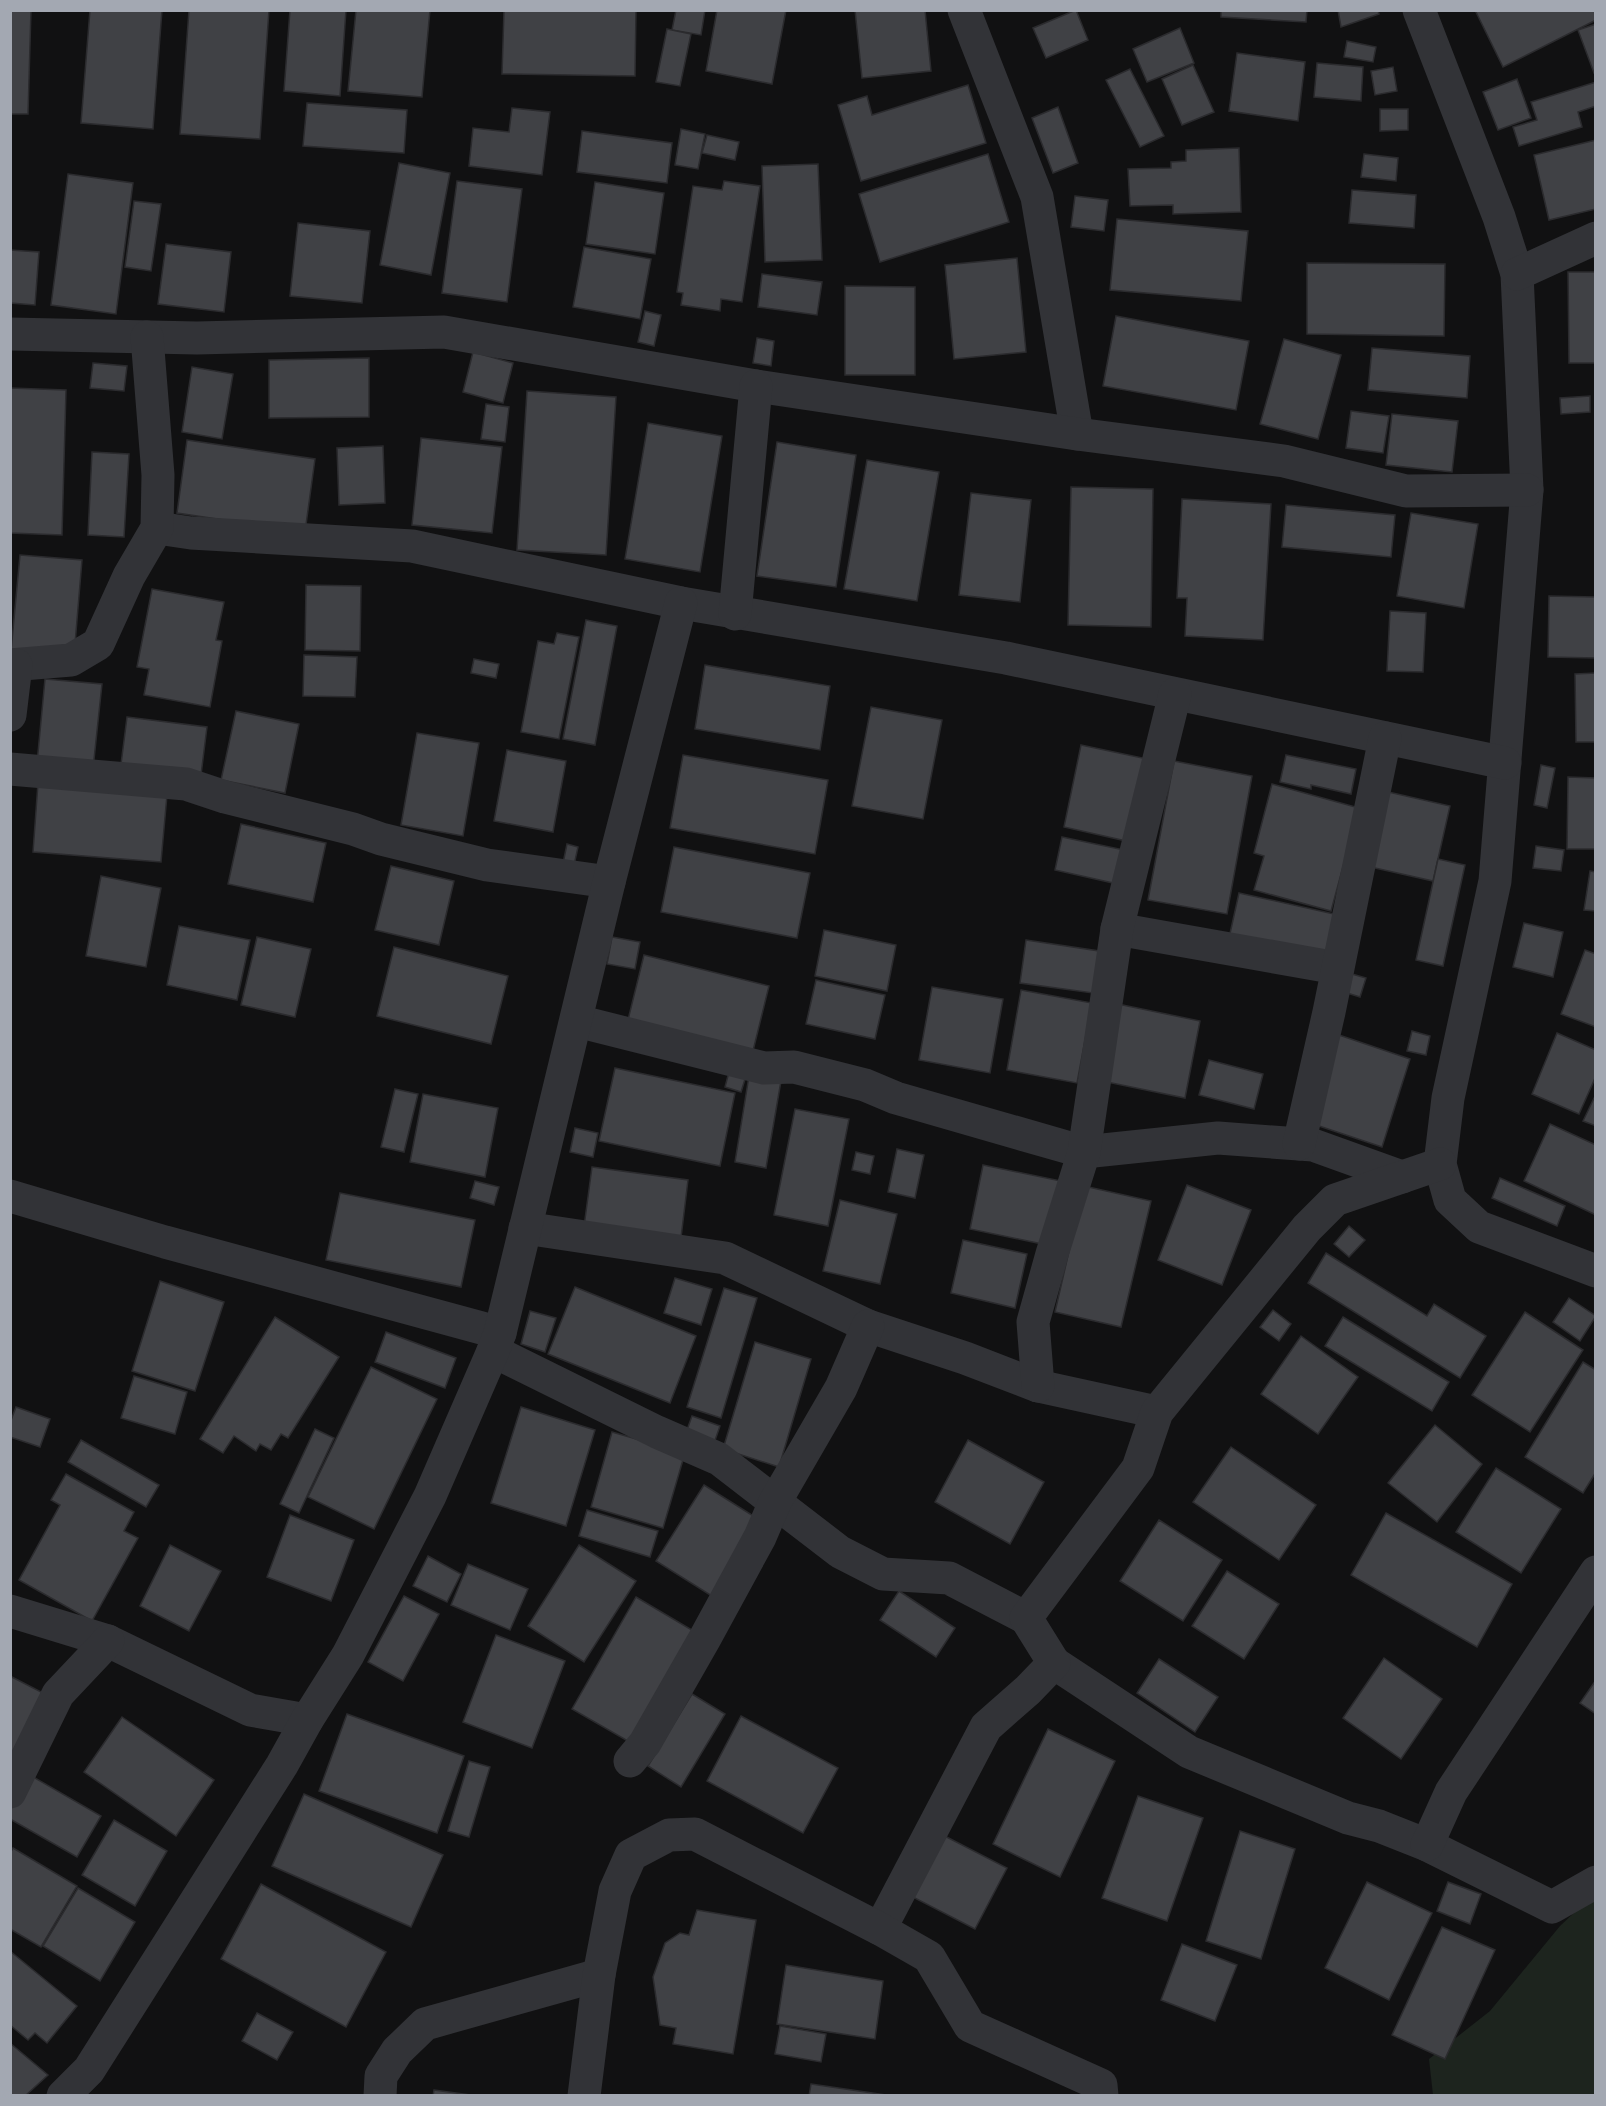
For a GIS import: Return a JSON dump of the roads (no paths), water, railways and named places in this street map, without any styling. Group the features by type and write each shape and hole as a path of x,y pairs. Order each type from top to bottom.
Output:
{"street":[{"path":"964,10 1036,197 1077,434"},
{"path":"1419,10 1499,217 1517,274 1527,490 1495,881 1448,1098 1440,1164 1450,1200 1479,1227 1596,1271"},
{"path":"1517,274 1596,238"},
{"path":"10,334 197,338 444,332 756,386 1077,434 1284,461 1406,491 1527,490"},
{"path":"10,715 13,665 71,660 98,644 129,576 156,528 158,475 147,337"},
{"path":"735,614 756,386"},
{"path":"156,528 191,533 412,546 735,614 1006,658 1505,763"},
{"path":"63,2096 89,2070 348,1655 430,1496 497,1342 609,882 681,603"},
{"path":"1038,1386 1033,1322 1084,1152 1117,929 1175,694"},
{"path":"1299,1144 1385,738"},
{"path":"10,769 186,784 353,829 381,839 487,865 609,882"},
{"path":"1117,929 1337,969"},
{"path":"577,1021 764,1068 794,1067 866,1085 896,1098 1084,1152 1218,1138 1313,1145 1402,1177"},
{"path":"1026,1618 1138,1467 1157,1413 1307,1228 1335,1200 1440,1164"},
{"path":"10,1196 497,1342 657,1432 719,1459 840,1552 883,1574 949,1578 1026,1618 1054,1663 1189,1752 1348,1818 1379,1826 1427,1845 1552,1907 1596,1882"},
{"path":"525,1228 725,1258 868,1326 1038,1386 1157,1413"},
{"path":"630,1761 645,1743 705,1638 760,1537 775,1502 841,1388 868,1326"},
{"path":"1427,1845 1451,1792 1596,1572"},
{"path":"10,1611 108,1641 249,1710 307,1720"},
{"path":"10,1792 58,1695 108,1641"},
{"path":"880,1929 986,1727 1028,1690 1054,1663"},
{"path":"584,2096 599,1975 615,1891 631,1855 669,1835 695,1834 880,1929 929,1957 970,2026 1101,2085 1102,2096"},
{"path":"380,2096 381,2076 397,2051 425,2024 599,1975"}]}
